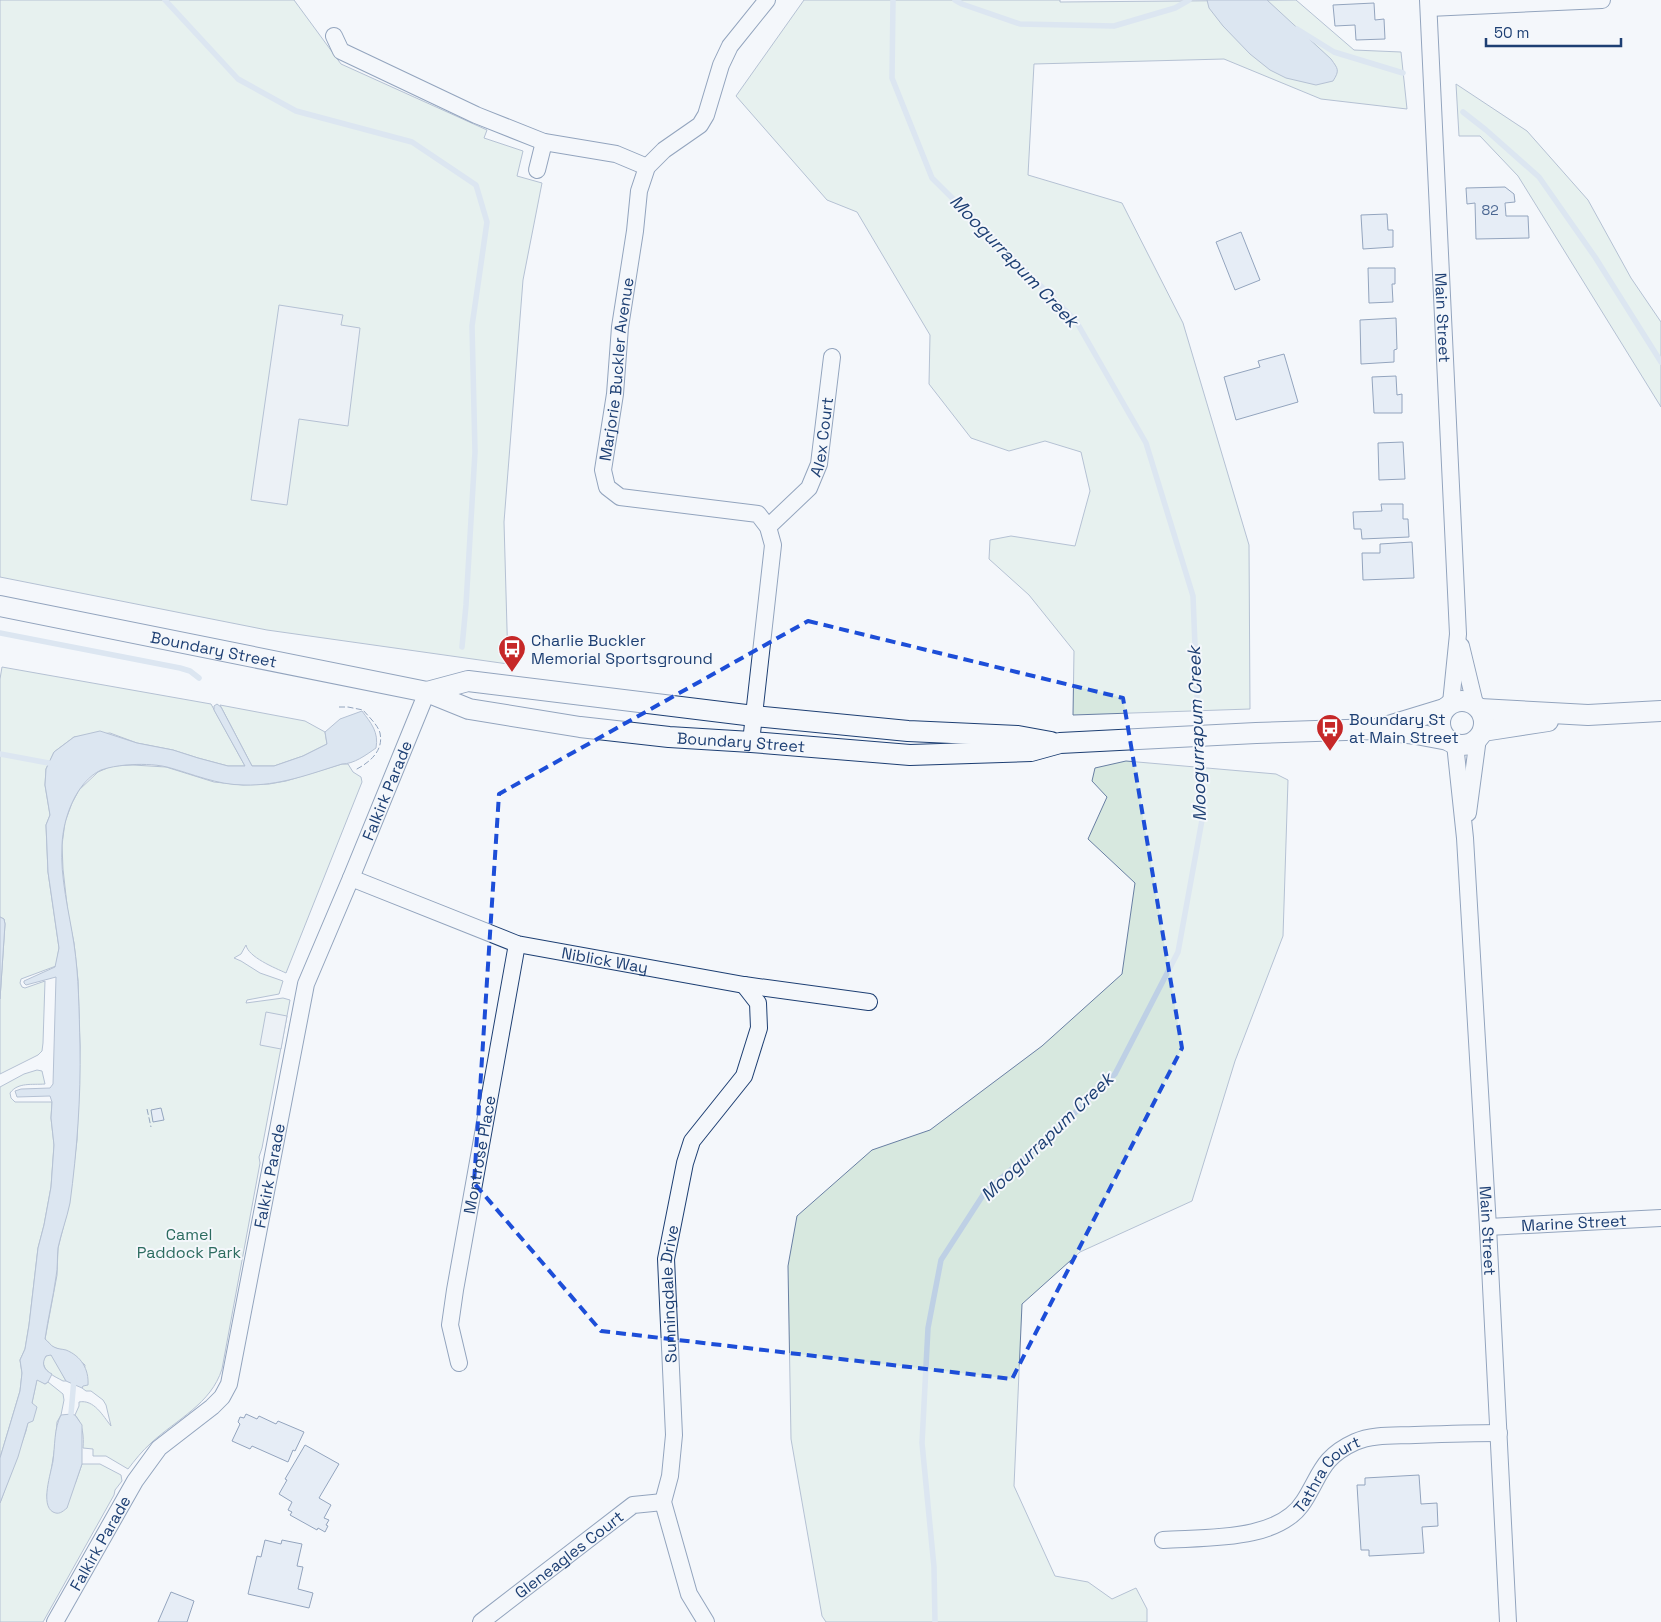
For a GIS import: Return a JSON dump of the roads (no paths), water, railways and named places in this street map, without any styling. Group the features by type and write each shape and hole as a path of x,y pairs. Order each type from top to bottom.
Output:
{"street":[{"name":"Marjorie Buckler Avenue","path":"767,0 730,46 706,115 700,125 664,150 647,167 639,191 603,470 607,487 620,497 758,514 768,526"},
{"path":"1428,4 1602,0"},
{"name":"Main Street","path":"1428,4 1458,634 1447,706"},
{"path":"334,36 341,51 476,116 544,142 616,154 647,167"},
{"path":"537,170 544,142"},
{"name":"Alex Court","path":"768,526 809,488 819,464 832,357"},
{"path":"751,742 773,545 768,526"},
{"name":"Boundary Street","path":"0,606 427,692 469,709 580,727 910,755 1031,751 1060,743"},
{"name":"Main Street","path":"1458,634 1478,707"},
{"name":"Boundary Street","path":"427,692 468,681 754,716 908,730 1018,736 1060,743 1376,729 1416,734 1467,745 1481,735 1588,715"},
{"name":"Falkirk Parade","path":"55,1622 135,1481 150,1460 159,1448 172,1440 222,1398 229,1384 306,984 427,692"},
{"name":"Boundary Street","path":"1376,729 1463,700 1478,707 1588,715 1661,711"},
{"path":"1447,706 1441,715 1440,729 1443,735 1451,742"},
{"path":"1478,707 1484,716 1485,724 1481,735"},
{"name":"Main Street","path":"1465,838 1481,735"},
{"name":"Main Street","path":"1451,742 1465,838 1488,1227 1508,1622"},
{"name":"Niblick Way","path":"351,878 517,944 744,985 869,1002"},
{"name":"Montrose Place","path":"459,1363 450,1325 517,944"},
{"name":"Sunningdale Drive","path":"663,1502 670,1476 674,1435 666,1259 685,1164 692,1141 744,1076 759,1028 758,1003 744,985"},
{"name":"Marine Street","path":"1488,1227 1661,1218"},
{"name":"Tathra Court","path":"1163,1540 1244,1534 1272,1526 1292,1515 1304,1502 1322,1467 1338,1452 1356,1442 1377,1436 1499,1433"},
{"path":"663,1502 689,1594 706,1622"},
{"name":"Gleneagles Court","path":"481,1622 633,1505 663,1502"}],"water":[{"path":"1207,0 1267,0 1331,59 1337,70 1333,81 1316,85 1286,78 1270,70 1250,54 1223,26 1209,8"},
{"path":"217,704 221,707 252,766 274,766 303,756 327,744 325,732 340,719 362,711 375,732 376,748 360,759 351,762 294,779 257,785 224,783 157,765 136,764 113,767 101,770 92,776 72,802 63,835 62,857 78,981 80,1065 77,1144 70,1203 58,1248 57,1273 45,1339 53,1346 66,1350 80,1359 87,1374 88,1385 82,1388 66,1381 51,1355 46,1356 44,1366 52,1374 45,1384 37,1380 32,1403 37,1407 33,1421 28,1423 18,1457 0,1503 0,1458 20,1391 22,1373 20,1360 25,1349 38,1248 51,1187 54,1145 51,1118 52,1102 50,1096 17,1097 15,1091 50,1088 53,1084 56,977 26,985 24,983 24,981 55,967 59,948 48,872 46,825 50,815 45,785 46,769 54,752 74,737 100,731 137,743 173,750 228,766 245,766 214,710 214,706"},
{"path":"0,917 4,919 5,924 0,999"},
{"path":"61,1415 75,1415 82,1425 82,1464 67,1508 57,1513 49,1508 47,1503 47,1488 59,1420"}],"waterway":[{"path":"165,0 238,79 296,111 412,142 476,185 487,222 472,326 475,452 462,647"},
{"name":"Moogurrapum Creek","path":"893,0 892,78 932,178 1076,321 1146,443 1193,596 1202,820 1178,952 1115,1074 1055,1132 985,1192 941,1260 928,1328 922,1443 934,1567 935,1622"},
{"path":"955,0 1020,24 1114,26 1175,8 1189,0"},
{"path":"1297,29 1334,52 1403,73"},
{"path":"1463,112 1539,177 1595,257 1661,362"},
{"path":"0,633 180,668 190,671 199,678"},
{"path":"0,754 54,764"},
{"path":"71,1414 74,1379"}],"place":[{"name":"Charlie Buckler Memorial Sportsground","path":"512,673"},
{"name":"Boundary St at Main Street","path":"1330,752"}],"park label":[{"name":"Camel Paddock Park","path":"189,1243"}]}
